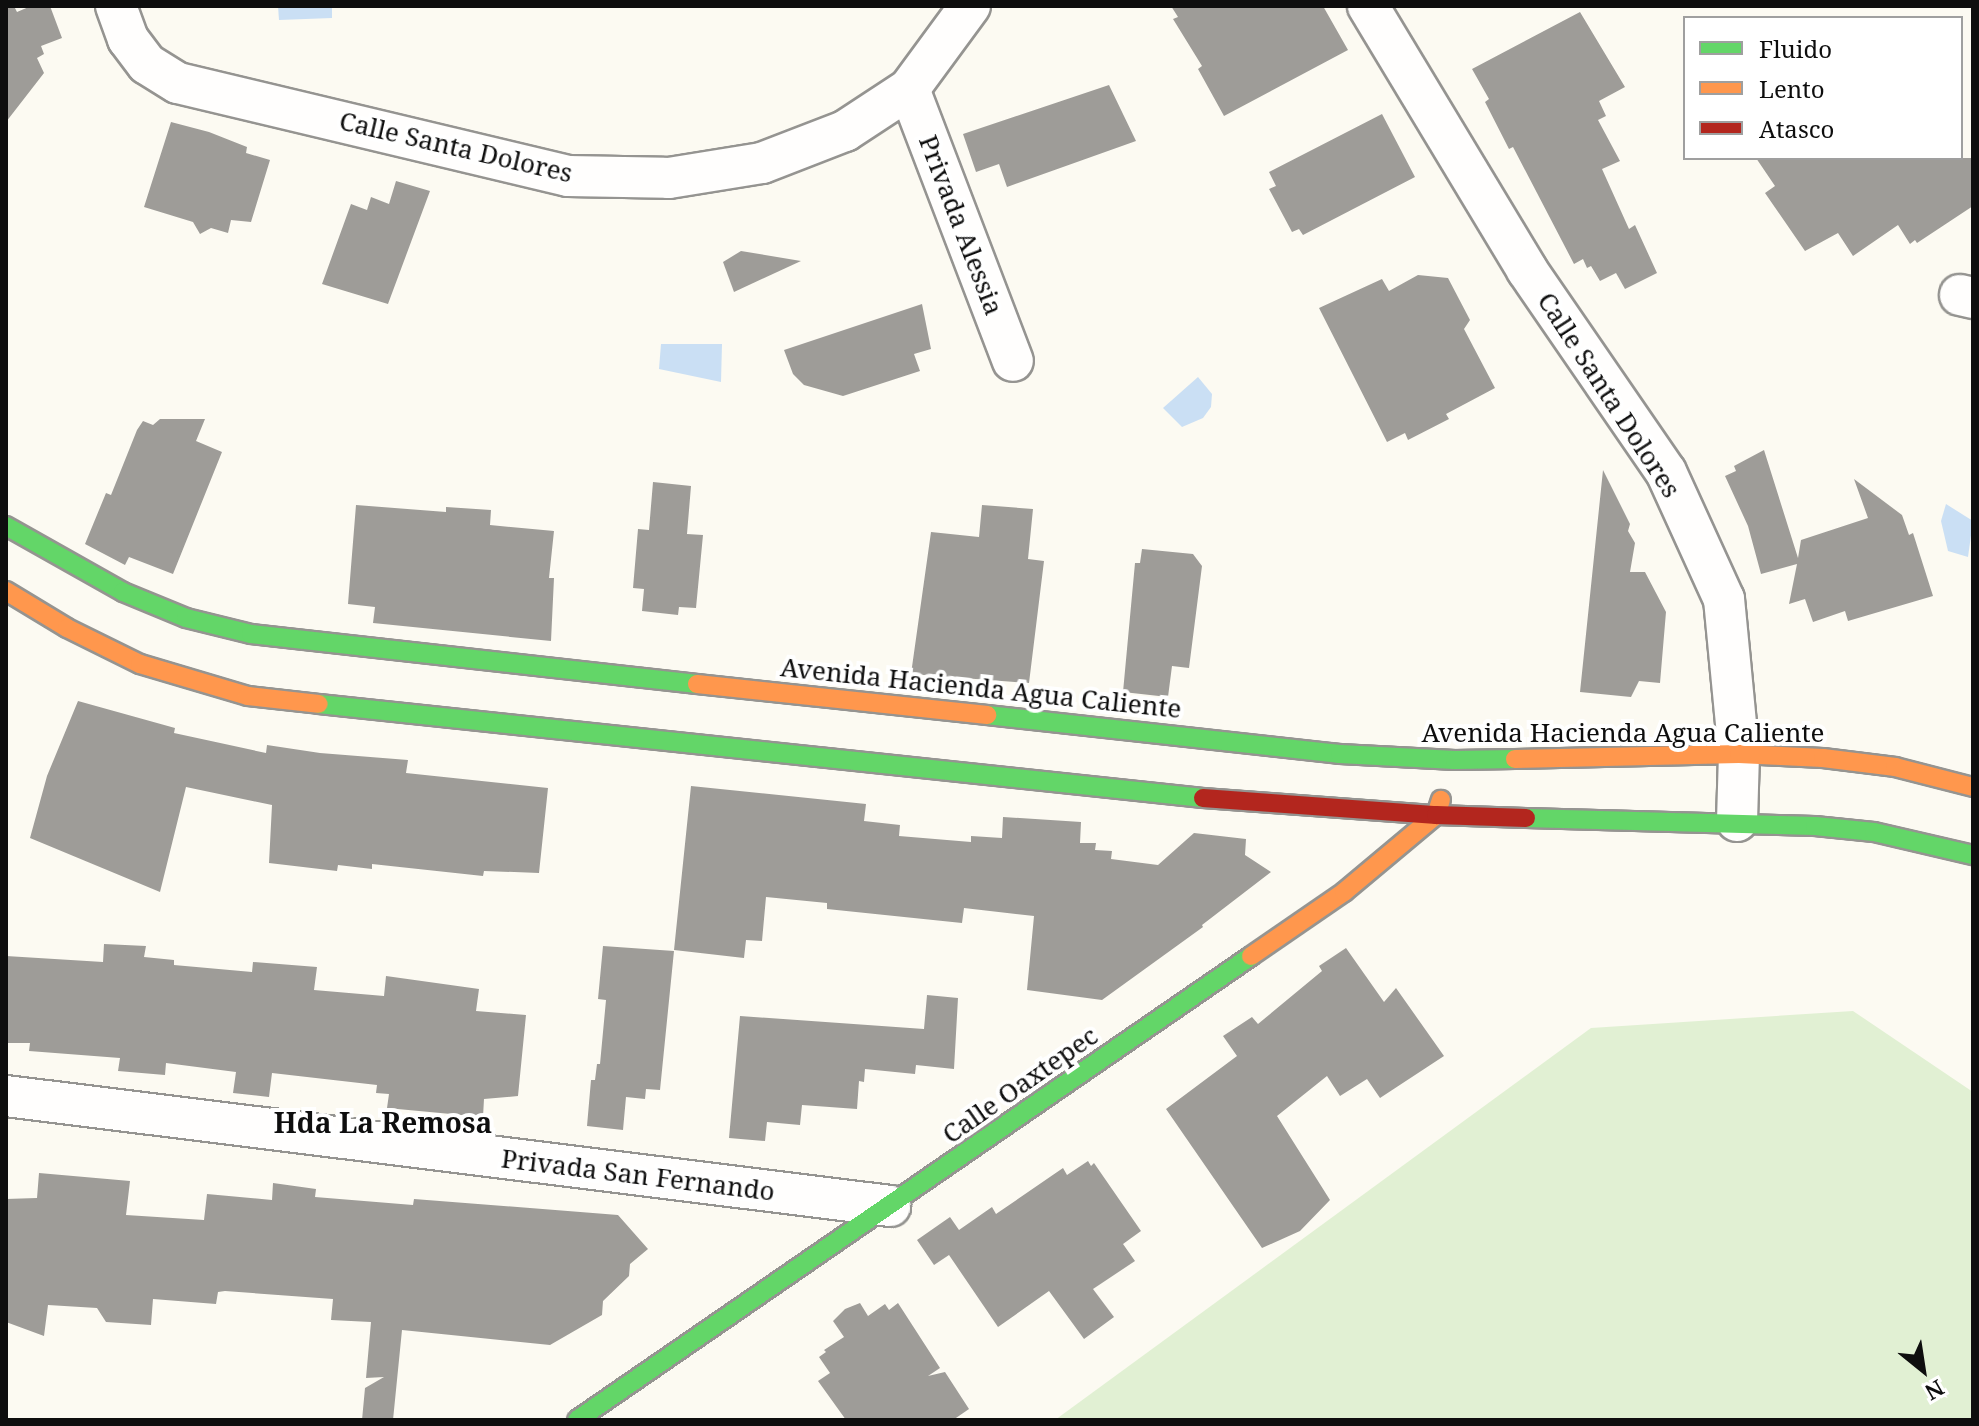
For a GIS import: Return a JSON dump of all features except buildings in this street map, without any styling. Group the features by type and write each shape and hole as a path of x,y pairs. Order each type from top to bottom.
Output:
{"main road":[{"name":"Avenida Hacienda Agua Caliente","path":"6,526 123,592 186,618 251,634 1340,754 1450,774 1739,754 1895,767 1973,787"},
{"path":"6,591 67,628 140,664 248,696 1133,793 1436,815 1737,821 1874,832 1973,855"},
{"path":"1436,815 1450,774"},
{"name":"Calle Oaxtepec","path":"577,1420 1344,892 1436,815"}],"street":[{"name":"Calle Santa Dolores","path":"116,6 128,39 147,64 178,83 568,176 669,178 762,163 845,131 909,89 970,6"},
{"name":"Calle Santa Dolores","path":"1368,6 1527,270 1666,472 1724,599 1739,754 1737,821"},
{"name":"Privada Alessia","path":"909,89 1013,361"},
{"name":"Privada San Fernando","path":"6,1096 890,1206"}],"green space":[{"path":"1853,1011 1973,1092 1973,1420 1055,1420 1591,1028"}],"water":[{"path":"278,6 332,6 332,18 279,20"},
{"path":"661,344 722,344 721,382 659,369"},
{"path":"1198,377 1212,394 1211,407 1203,418 1182,427 1163,408"},
{"path":"1946,504 1973,521 1968,557 1948,551 1941,521"}],"traffic: fast":[{"path":"6,526 123,592 186,618 251,634 697,684"},
{"path":"319,704 1203,798"},
{"path":"987,715 1340,754 1455,760 1515,759"},
{"path":"1526,818 1815,826 1874,832 1973,855"},
{"path":"577,1420 1251,956"}],"traffic: slow":[{"path":"6,591 67,628 140,664 248,696 319,704"},
{"path":"697,684 987,715"},
{"path":"1515,759 1739,754 1823,758 1895,767 1973,787"},
{"path":"1251,956 1344,892 1436,815 1441,800"}],"traffic: jam":[{"path":"1203,798 1436,815 1526,818"}],"district":[{"name":"Hda La Remosa","path":"383,1122"}]}
